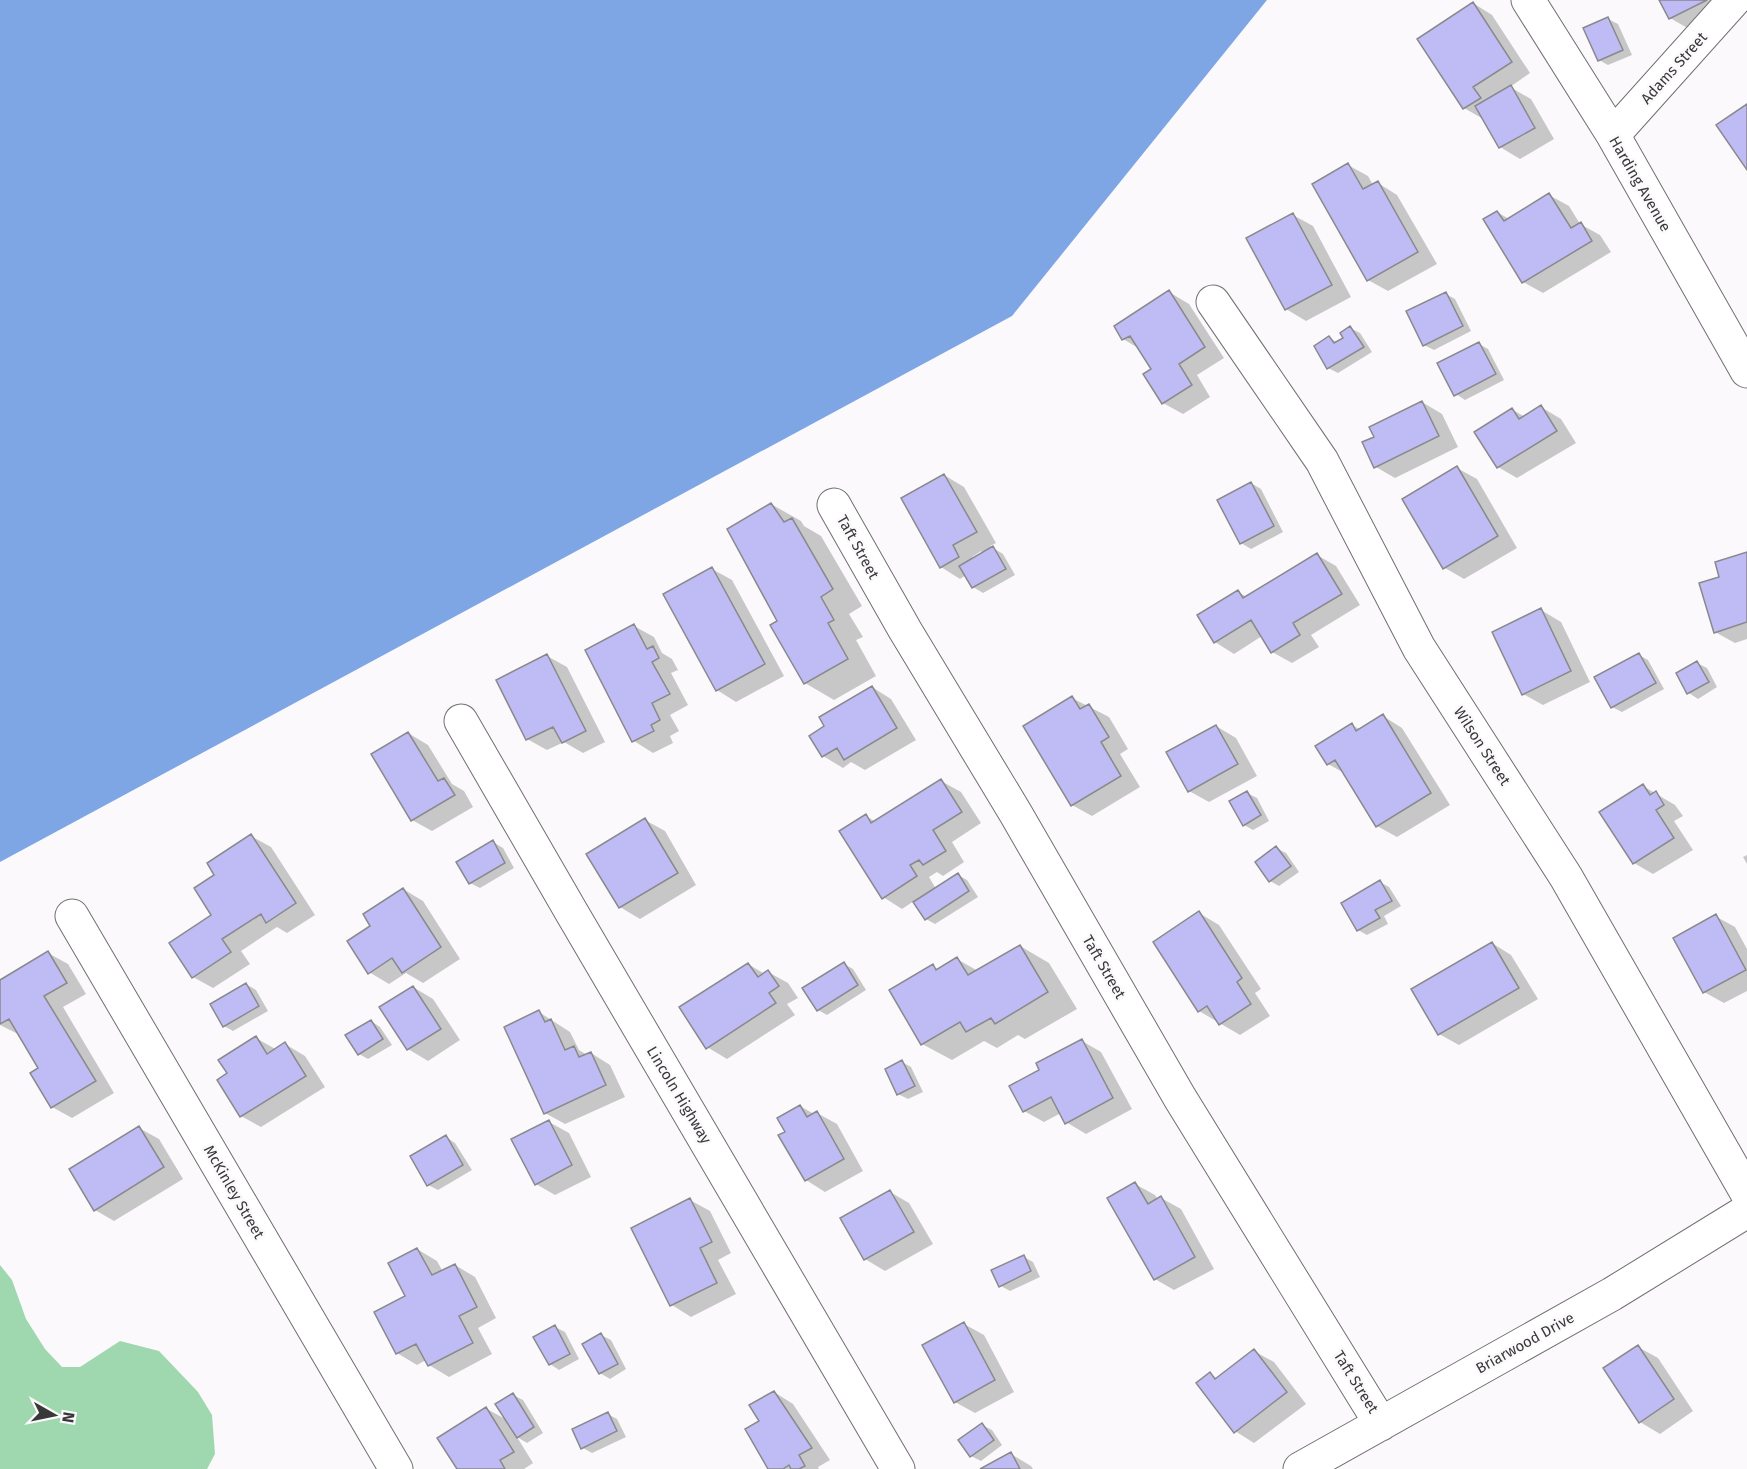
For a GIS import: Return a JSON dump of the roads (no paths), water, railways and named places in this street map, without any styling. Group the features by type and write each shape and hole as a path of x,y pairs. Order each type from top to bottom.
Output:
{"street":[{"name":"Harding Avenue","path":"1528,0 1613,135 1747,371"},
{"name":"Adams Street","path":"1613,135 1734,0"},
{"name":"Wilson Street","path":"1213,302 1322,461 1419,648 1566,877 1747,1193"},
{"name":"Taft Street","path":"834,505 1180,1098 1381,1424"},
{"name":"Lincoln Highway","path":"461,721 898,1469"},
{"name":"McKinley Street","path":"72,916 396,1469"},
{"name":"Briarwood Drive","path":"1300,1469 1612,1294 1747,1210"}],"water":[{"path":"0,0 1267,0 1012,316 0,862"}]}
